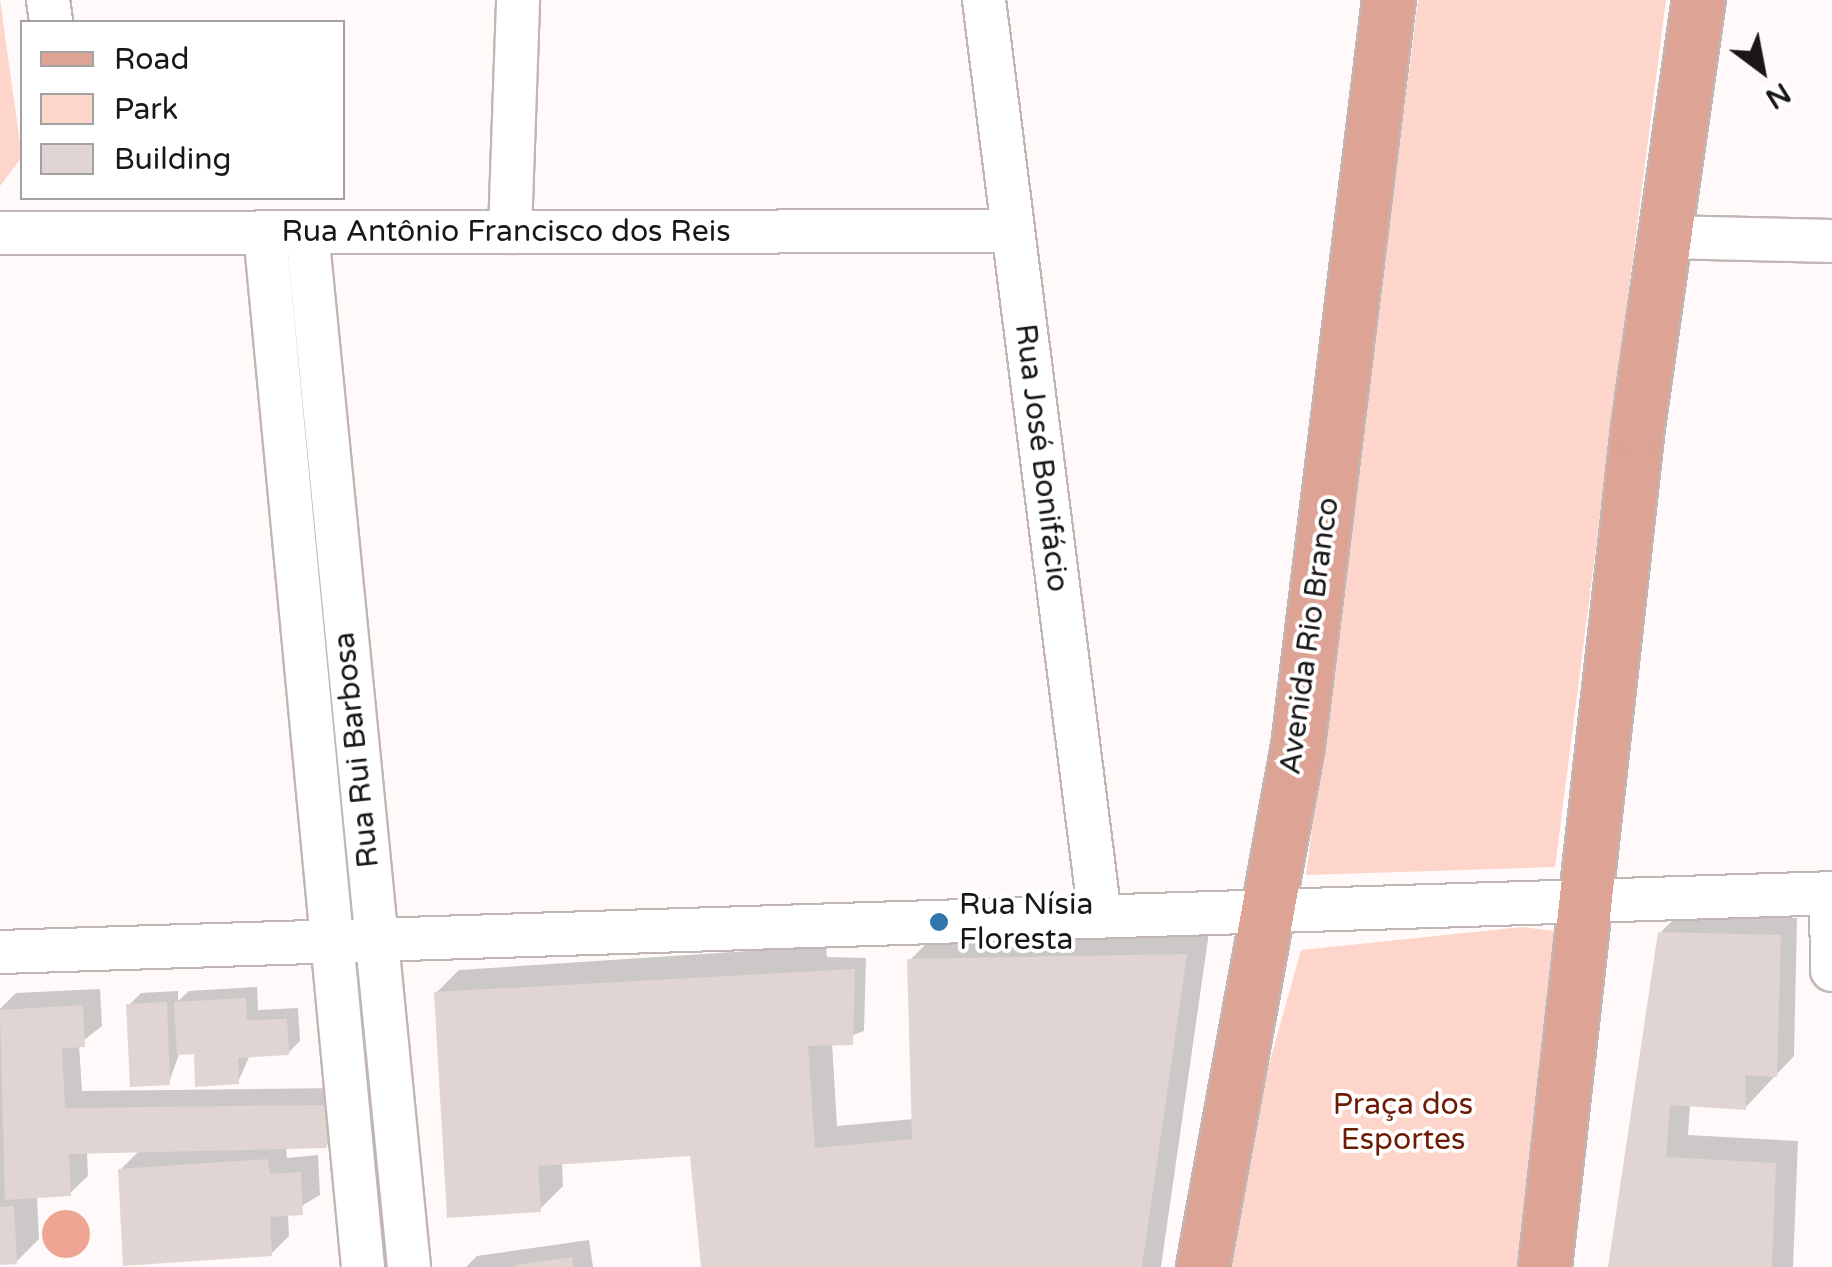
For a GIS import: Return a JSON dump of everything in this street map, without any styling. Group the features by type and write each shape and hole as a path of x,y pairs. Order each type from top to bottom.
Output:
{"main road":[{"name":"Avenida Rio Branco","path":"1203,1267 1298,746 1390,0"},
{"path":"1545,1267 1666,237 1699,0"}],"street":[{"path":"510,232 518,0"},
{"name":"Rua José Bonifácio","path":"984,0 1100,917"},
{"name":"Rua Antônio Francisco dos Reis","path":"0,233 74,215 286,232 1011,231"},
{"name":"Rua Rui Barbosa","path":"286,232 337,548 407,1248"},
{"name":"Rua Rui Barbosa","path":"286,232 292,550 326,941 362,1250"},
{"path":"1666,237 1832,240"},
{"path":"292,550 337,548"},
{"path":"0,952 1832,893 1832,970"},
{"path":"362,1250 407,1248"}],"green space":[{"path":"0,0 20,160 0,186"},
{"path":"1418,0 1666,0 1555,867 1306,875"},
{"name":"Praça dos Esportes","path":"1523,927 1555,931 1568,948 1531,1267 1225,1267 1236,1182 1301,950"}],"shaded area":[{"path":"66,1210 83,1217 90,1234 83,1251 66,1258 49,1251 42,1234 49,1217"}],"building":[{"path":"1658,932 1781,935 1777,1077 1745,1075 1746,1110 1670,1105 1666,1157 1776,1163 1772,1267 1608,1267"},
{"path":"1187,954 1142,1267 701,1267 690,1156 538,1166 541,1212 447,1218 434,992 855,969 853,1045 808,1046 815,1148 912,1139 907,959"},
{"path":"246,998 247,1020 287,1019 289,1055 238,1058 239,1084 195,1087 194,1054 177,1055 174,1002"},
{"path":"167,1002 170,1085 130,1087 126,1004"},
{"path":"83,1005 85,1047 62,1048 65,1108 327,1105 327,1148 69,1154 71,1196 5,1200 0,1010"},
{"path":"268,1159 270,1174 301,1172 303,1215 270,1217 272,1256 123,1266 118,1169"},
{"path":"14,1206 17,1264 0,1265 0,1207"},
{"path":"572,1257 573,1267 516,1267 516,1265"}],"place":[{"name":"Rua Nísia Floresta","path":"939,922"}]}
